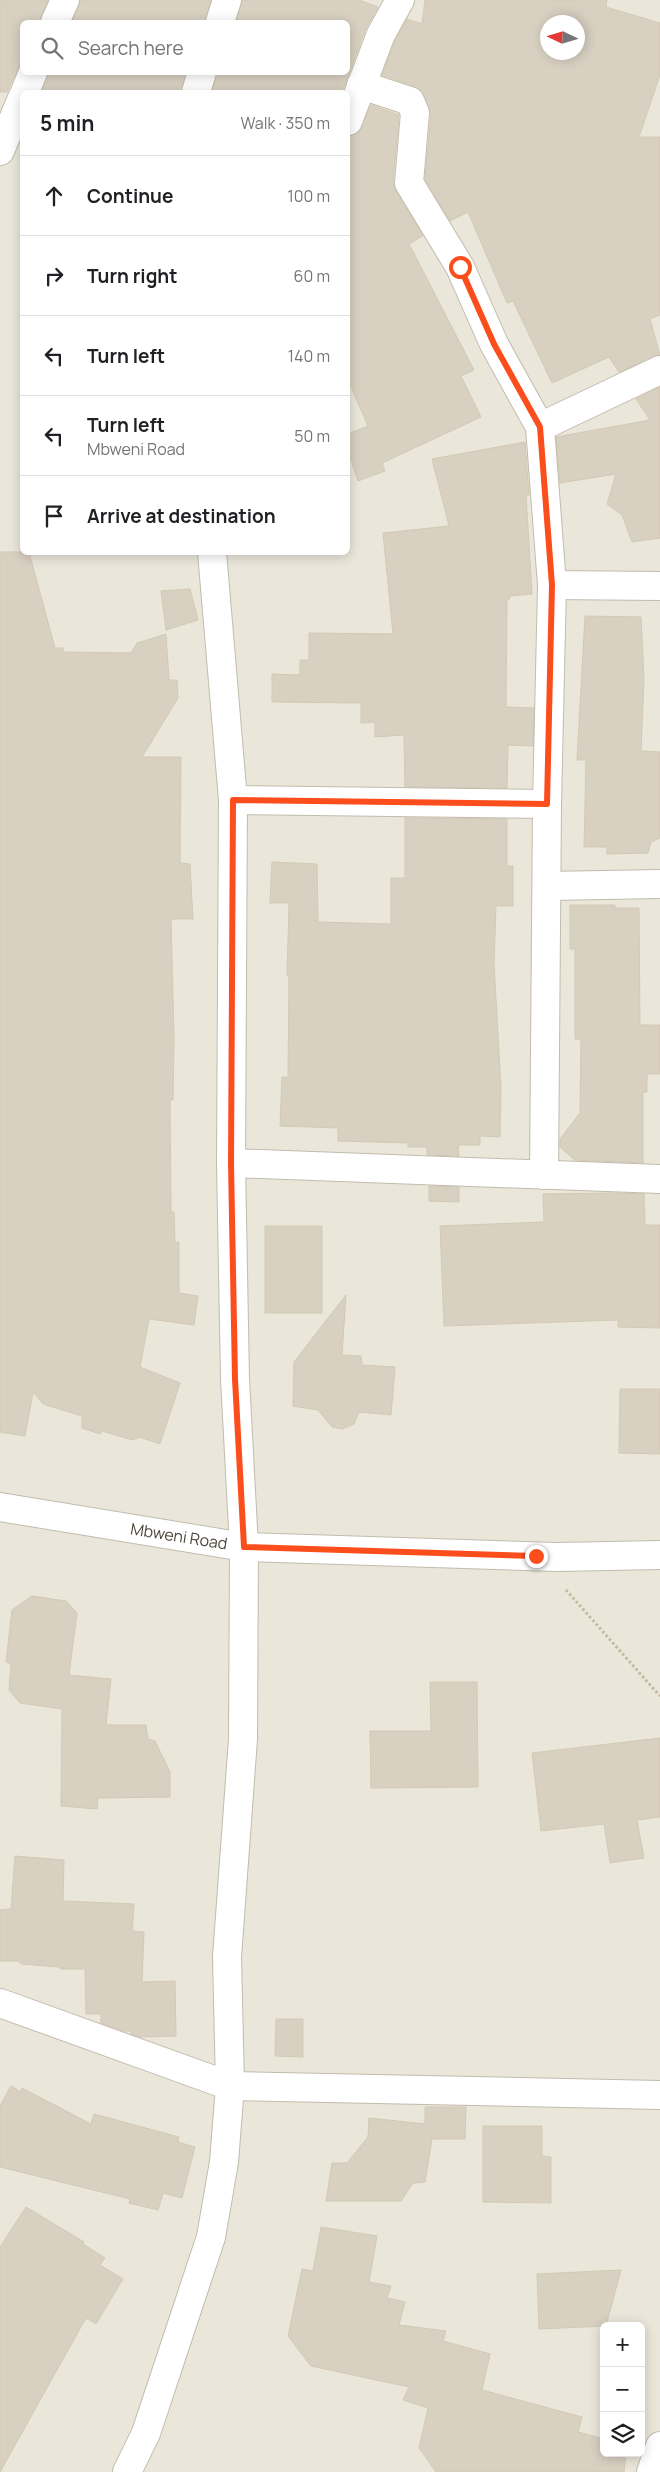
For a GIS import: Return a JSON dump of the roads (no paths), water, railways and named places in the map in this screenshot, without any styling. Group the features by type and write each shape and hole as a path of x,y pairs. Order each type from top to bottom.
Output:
{"street":[{"path":"56,20 65,0"},
{"path":"221,20 228,0"},
{"path":"350,115 381,34 400,0"},
{"path":"26,90 33,75"},
{"path":"197,90 201,75"},
{"path":"361,85 410,101 415,113 409,183 460,267 494,344 540,427 552,585 547,804 544,1175"},
{"path":"0,151 20,103"},
{"path":"540,427 660,370"},
{"path":"127,2472 146,2433 211,2238 224,2162 230,2086 227,1957 243,1739 244,1547 235,1379 231,1163 233,800 212,555"},
{"path":"552,585 660,586"},
{"path":"233,800 547,804"},
{"path":"547,886 660,884"},
{"path":"231,1163 660,1179"},
{"name":"Mbweni Road","path":"0,1506 244,1547 536,1556 660,1555"},
{"path":"0,2003 230,2086 660,2095"},
{"path":"651,2472 660,2446"}]}
